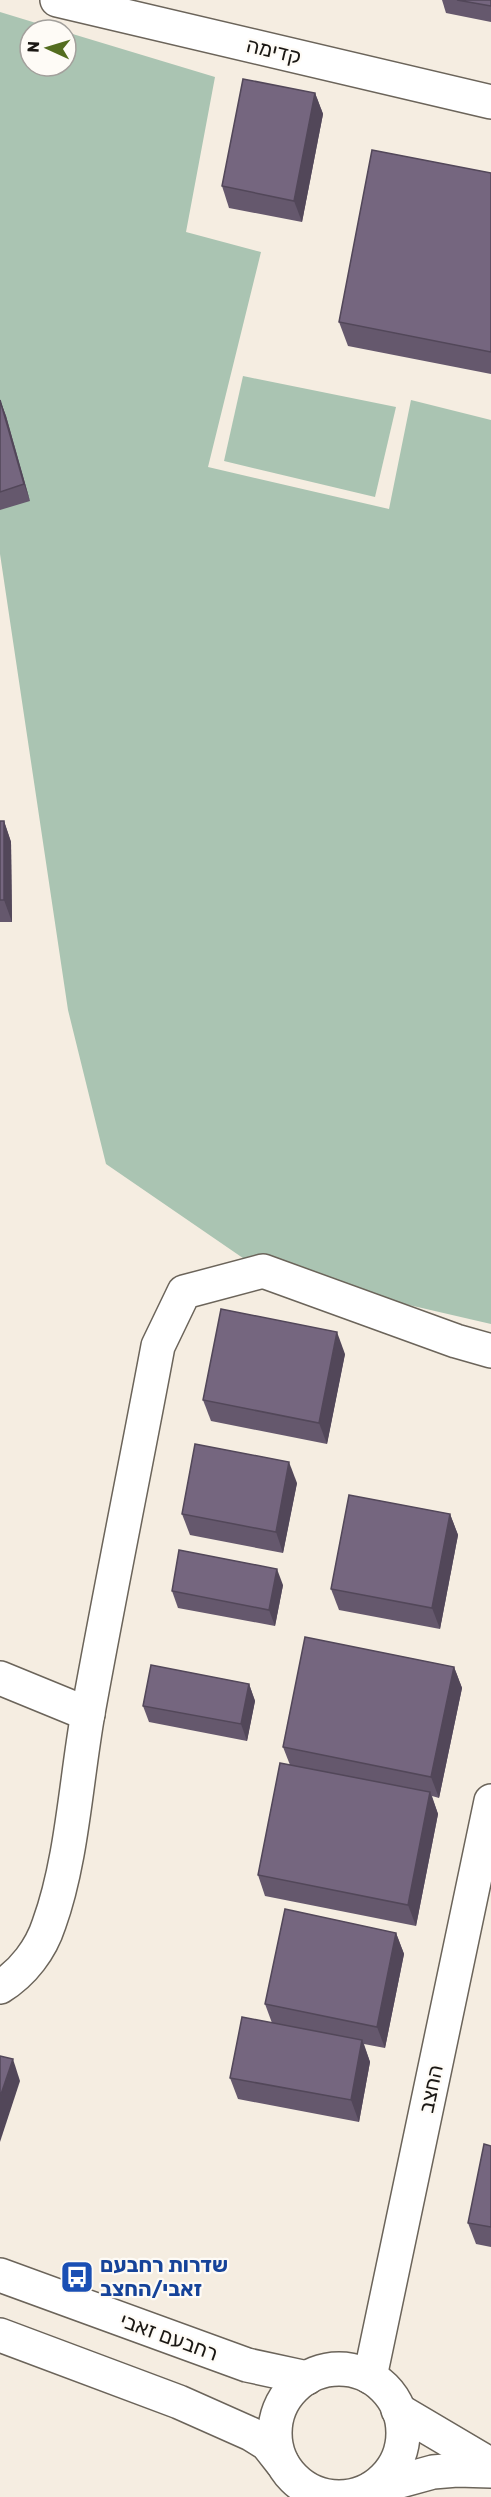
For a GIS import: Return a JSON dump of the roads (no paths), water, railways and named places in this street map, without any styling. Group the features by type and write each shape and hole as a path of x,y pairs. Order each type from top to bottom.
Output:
{"street":[{"name":"קדימה","path":"57,0 491,102"},
{"path":"0,1987 12,1980 31,1959 49,1926 61,1882 88,1714 158,1346 184,1292 264,1270 456,1341 491,1351"},
{"path":"456,1341 491,1368"},
{"path":"0,1678 88,1714"},
{"name":"החצב","path":"370,2377 491,1801"},
{"name":"רחבעם זאבי","path":"0,2275 247,2365 307,2378"},
{"path":"0,2335 179,2402 251,2434 267,2444 294,2479 311,2491 330,2496 351,2496 433,2472 491,2471"},
{"path":"282,2463 275,2444 276,2423 282,2402 296,2385 315,2373 337,2368 358,2371 378,2382 393,2398 401,2418 403,2441 397,2460 386,2477 370,2489"},
{"path":"398,2410 491,2465"}],"place":[{"name":"שדרות רחבעם זאבי/החצב","path":"77,2277"}]}
